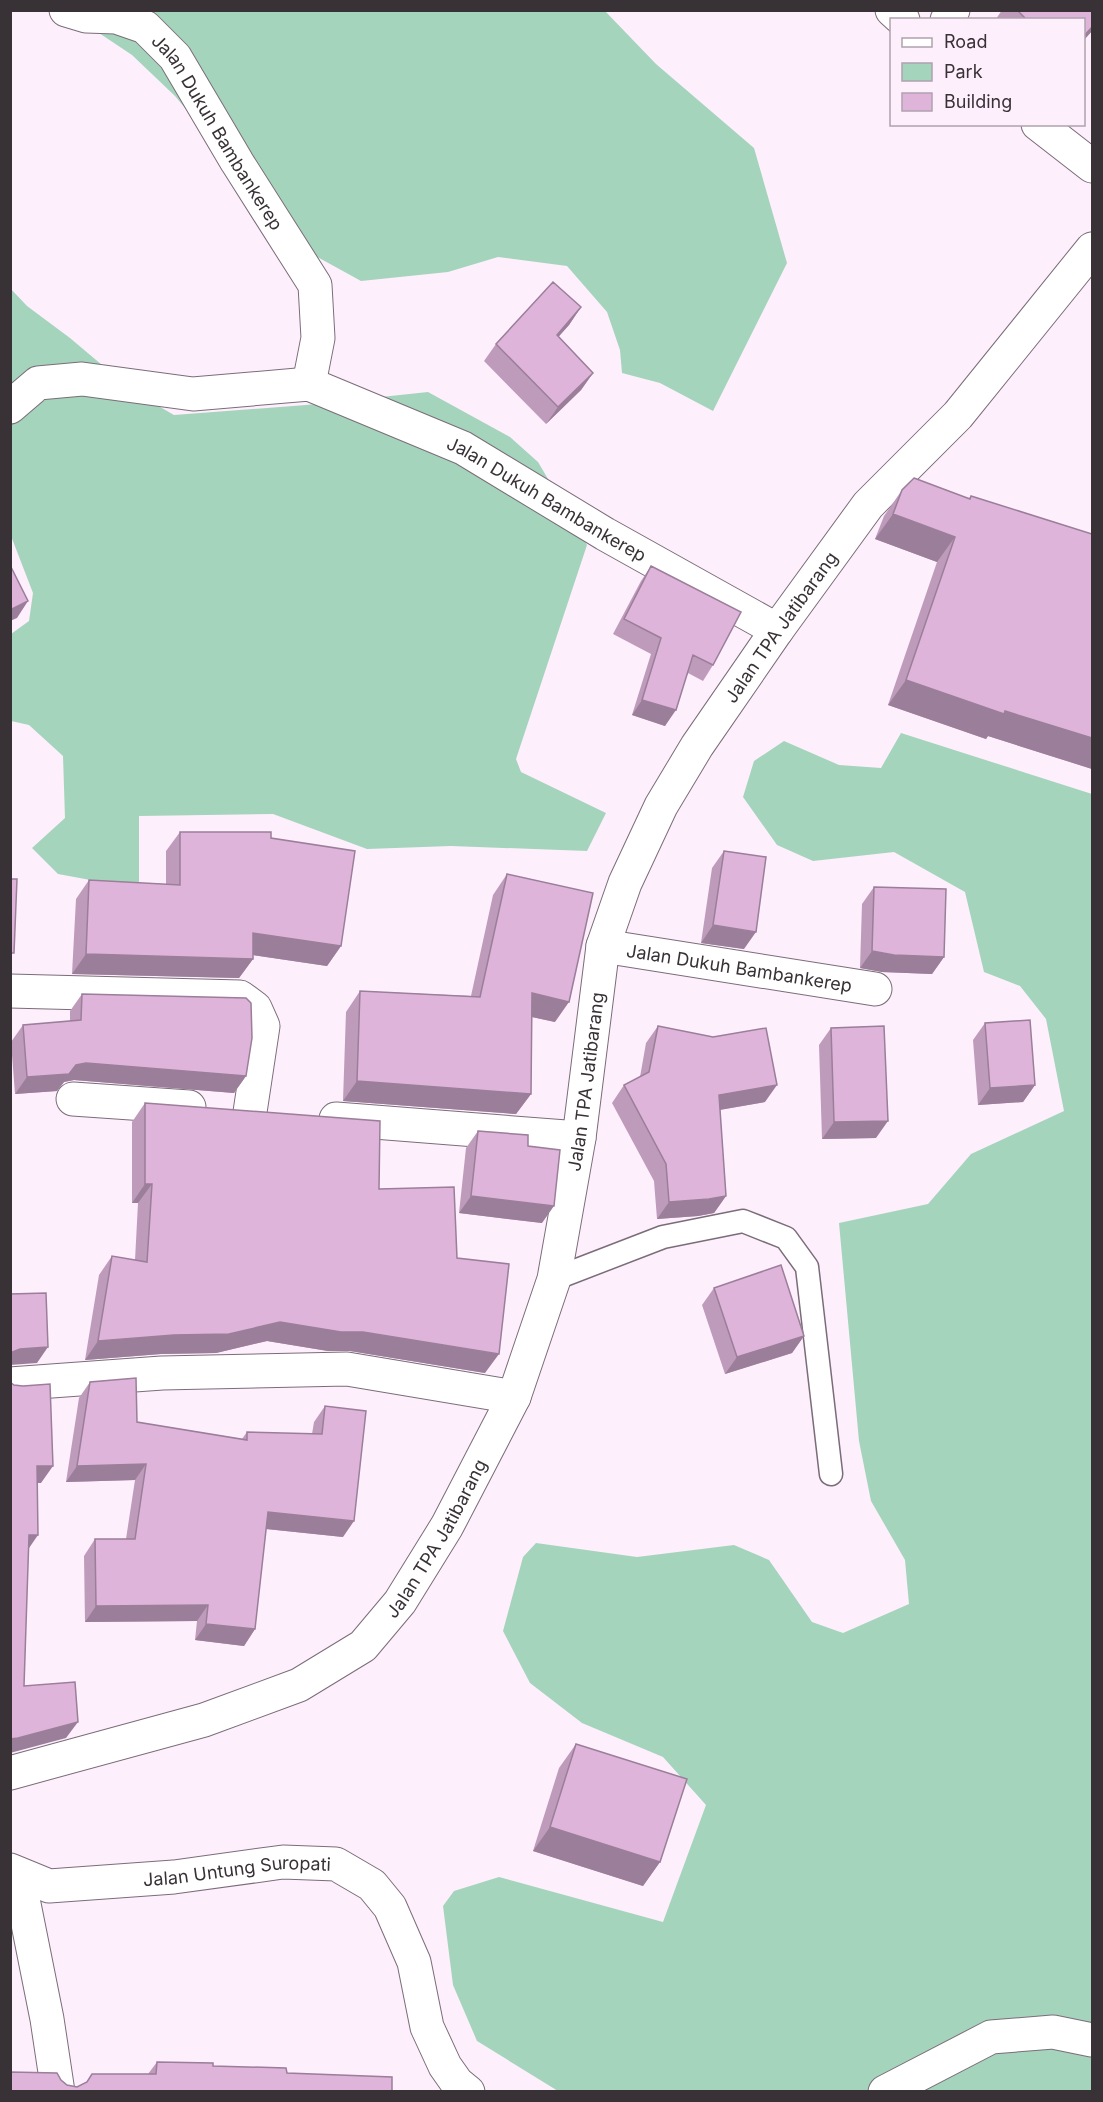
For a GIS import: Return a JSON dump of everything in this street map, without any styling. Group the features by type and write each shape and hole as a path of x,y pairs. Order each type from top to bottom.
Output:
{"street":[{"name":"Jalan Dukuh Bambankerep","path":"66,10 86,16 116,17 145,27 175,57 237,162 315,285 318,338 309,384"},
{"path":"1041,126 1092,166"},
{"name":"Jalan TPA Jatibarang","path":"10,1773 204,1720 299,1685 363,1646 400,1602 447,1526 514,1397 555,1279 579,1138 603,946 625,883 661,806 697,746 777,630 868,505 958,415 1092,249"},
{"name":"Jalan Dukuh Bambankerep","path":"10,407 38,383 82,379 194,394 309,384 463,448 605,534 777,630"},
{"name":"Jalan Dukuh Bambankerep","path":"603,946 875,989"},
{"path":"10,991 240,997 255,1008 263,1026 262,1113 73,1099"},
{"path":"309,1117 579,1138"},
{"path":"10,1384 162,1373 346,1369 514,1397"},
{"name":"Jalan Untung Suropati","path":"14,1872 49,1886 174,1878 283,1862 336,1864 372,1885 390,1907 414,1962 427,2027 445,2066 460,2089"},
{"path":"14,1872 47,2019 58,2091"},
{"path":"885,2091 991,2037 1053,2032 1092,2040"}],"lane":[{"path":"555,1279 663,1237 743,1221 786,1239 807,1267 831,1474"}],"green space":[{"path":"90,11 605,11 656,64 754,148 787,263 713,411 660,383 622,373 620,350 607,312 567,266 498,257 448,272 361,281 301,248 175,96 132,55 93,29"},
{"path":"10,288 27,306 70,338 134,392 174,415 306,405 428,392 510,437 538,462 587,545 516,759 521,772 606,813 587,851 451,846 367,849 273,814 139,816 139,889 58,874 32,848 65,818 63,756 29,725 11,721 11,634 29,621 33,593 11,536"},
{"path":"901,733 1092,794 1092,2091 558,2091 477,2041 453,1985 443,1906 454,1891 499,1877 663,1922 706,1805 663,1757 582,1723 530,1683 503,1631 523,1557 536,1543 637,1557 734,1545 769,1560 812,1622 843,1633 909,1604 905,1560 871,1501 859,1441 839,1223 928,1204 971,1154 1064,1111 1046,1019 1020,986 984,972 965,892 894,852 813,861 777,845 743,797 754,761 784,741 839,765 881,768"}],"building":[{"path":"1017,10 1092,10 1092,27 1085,35 1085,18 1025,18"},
{"path":"553,282 581,307 557,335 593,373 558,407 496,344"},
{"path":"914,478 970,499 971,496 1092,534 1092,738 1005,711 1004,714 906,680 955,537 893,514 902,490"},
{"path":"10,565 28,601 10,610"},
{"path":"651,566 741,612 713,665 693,655 676,710 642,700 661,638 624,619"},
{"path":"180,832 271,832 271,838 355,851 341,946 253,933 253,959 86,954 89,880 180,885"},
{"path":"724,851 766,857 756,932 713,925"},
{"path":"507,874 593,893 569,1002 532,993 531,1094 357,1081 360,991 480,997"},
{"path":"10,879 17,879 14,953 10,953"},
{"path":"874,887 946,889 944,957 894,955 872,951"},
{"path":"82,994 246,998 251,1003 252,1038 246,1076 86,1063 76,1065 69,1074 27,1077 23,1025 81,1020"},
{"path":"1030,1020 1035,1085 990,1088 985,1023"},
{"path":"658,1026 713,1037 766,1028 777,1085 719,1095 726,1196 669,1202 666,1164 624,1085 649,1072"},
{"path":"884,1026 888,1121 834,1122 831,1028"},
{"path":"145,1103 380,1121 379,1189 454,1187 457,1258 509,1264 499,1354 363,1332 341,1332 280,1322 229,1334 174,1335 98,1341 112,1256 147,1262 152,1184 145,1184"},
{"path":"478,1131 528,1135 528,1146 560,1150 554,1206 471,1196"},
{"path":"781,1265 804,1336 737,1357 714,1288"},
{"path":"46,1293 48,1347 20,1349 10,1353 10,1294"},
{"path":"136,1378 137,1422 247,1440 247,1432 322,1434 325,1406 366,1411 354,1521 268,1512 255,1629 206,1624 208,1605 96,1606 95,1539 135,1539 146,1464 77,1466 90,1382"},
{"path":"10,1382 23,1386 50,1384 53,1466 37,1466 38,1535 29,1535 24,1686 75,1682 78,1722 10,1739"},
{"path":"576,1744 687,1779 660,1862 550,1827"},
{"path":"157,2062 286,2068 287,2073 392,2077 392,2091 10,2091 10,2072 57,2073 67,2085 77,2087 87,2082 92,2074 156,2074"}]}
